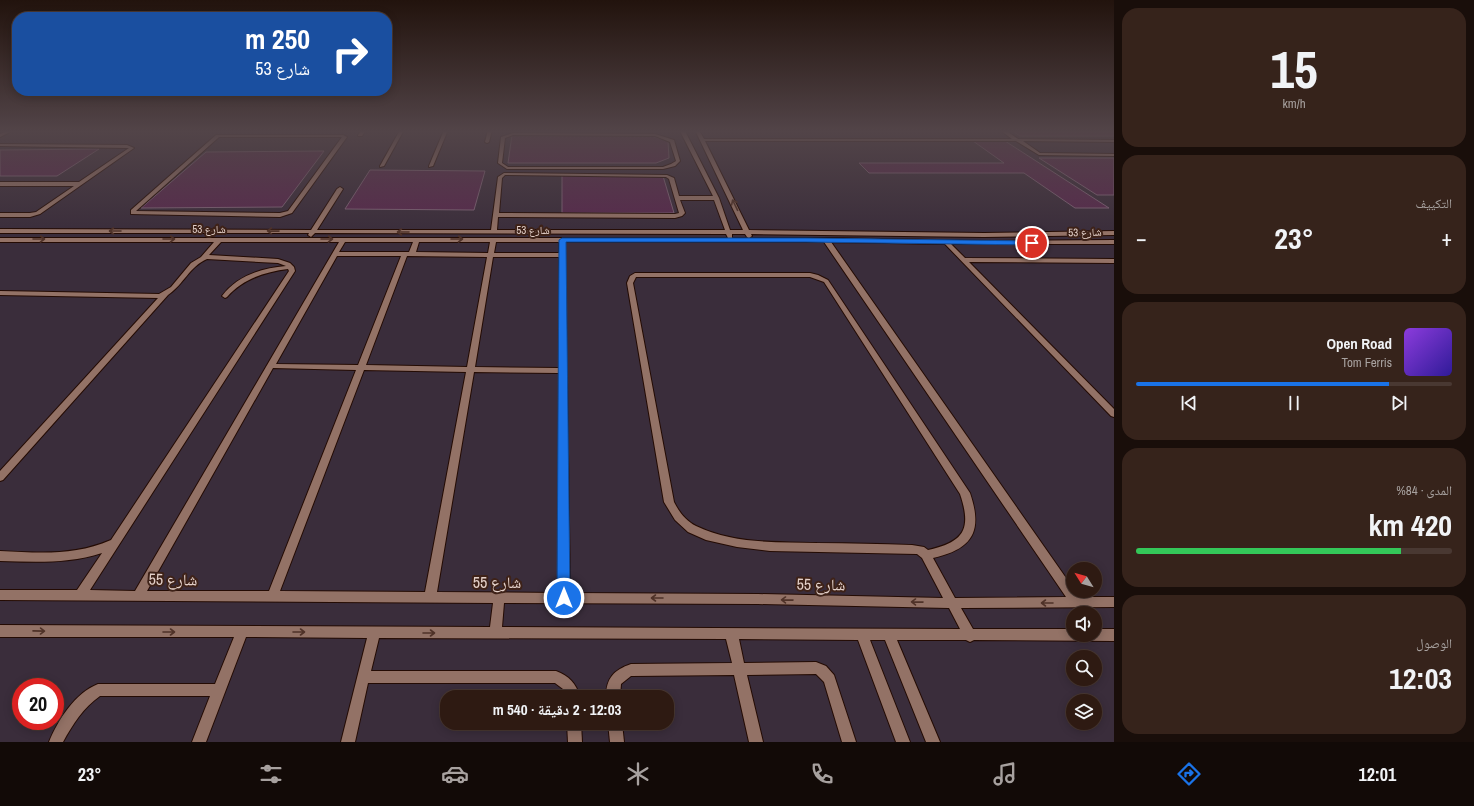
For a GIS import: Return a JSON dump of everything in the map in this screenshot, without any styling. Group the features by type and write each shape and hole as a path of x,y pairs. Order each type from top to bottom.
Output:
{"lane":[{"path":"0,215 30,215 38,213 108,165"},
{"path":"186,165 133,211 133,213 272,215 287,213 290,212 325,165"},
{"path":"502,165 506,168 663,168 673,165"},
{"path":"694,165 716,198 732,240"},
{"path":"714,165 751,240"},
{"path":"430,597 494,236 496,215 500,177 504,174 666,175 671,178 682,213 678,216 496,215"},
{"path":"0,184 81,184"},
{"path":"308,239 314,232 340,189"},
{"path":"678,198 716,198"},
{"name":"شارع 53","path":"0,232 314,232 494,236 562,240 1114,242"},
{"name":"شارع 53","path":"0,240 417,239 494,236 728,232 984,235 1114,233"},
{"path":"0,477 166,294 220,239"},
{"path":"139,594 344,239"},
{"path":"405,254 406,239"},
{"path":"273,596 405,254 417,239"},
{"path":"562,240 564,598"},
{"path":"826,240 1077,603"},
{"path":"946,242 1114,414"},
{"path":"335,254 563,255"},
{"path":"204,257 278,261 288,264 291,267"},
{"path":"964,260 1114,261"},
{"path":"225,296 234,286 251,276 291,267"},
{"path":"81,594 292,271 291,267"},
{"path":"926,555 942,552 954,547 964,539 970,529 972,518 970,506 958,481 826,281 810,275 641,275 632,278 630,283 670,502 673,511 681,521 704,534 747,544 781,547 920,550 926,555 970,636"},
{"path":"0,293 153,296 166,294"},
{"path":"271,366 563,371"},
{"path":"0,556 75,557 102,550 115,543"},
{"name":"شارع 55","path":"0,595 139,594 758,599 953,603 1114,602"},
{"path":"496,632 499,598"},
{"path":"0,631 731,633 970,636 1114,635"},
{"path":"199,742 242,632"},
{"path":"348,742 374,633"},
{"path":"731,633 756,742"},
{"path":"862,635 903,742"},
{"path":"889,635 934,742"},
{"path":"614,690 615,682 619,676 632,670 813,668 822,670 829,679 849,742"},
{"path":"363,677 556,677 569,685 571,690"},
{"path":"56,742 78,706 87,697 98,690 219,690"},
{"path":"574,730 575,742"},
{"path":"616,730 617,742"}],"shaded area":[{"path":"0,165 1114,165 1114,742 0,742"}],"building":[{"path":"0,165 75,165 57,176 0,176"},
{"path":"191,165 314,165 282,207 141,208"},
{"path":"861,165 1042,165 1109,208 1075,208 1024,173 869,173"},
{"path":"1049,165 1114,165 1114,195 1097,195"},
{"path":"370,170 485,171 474,210 345,209"},
{"path":"562,175 663,176 674,213 562,213"}],"route":[{"path":"564,598 562,240 806,240 1032,243"}]}
